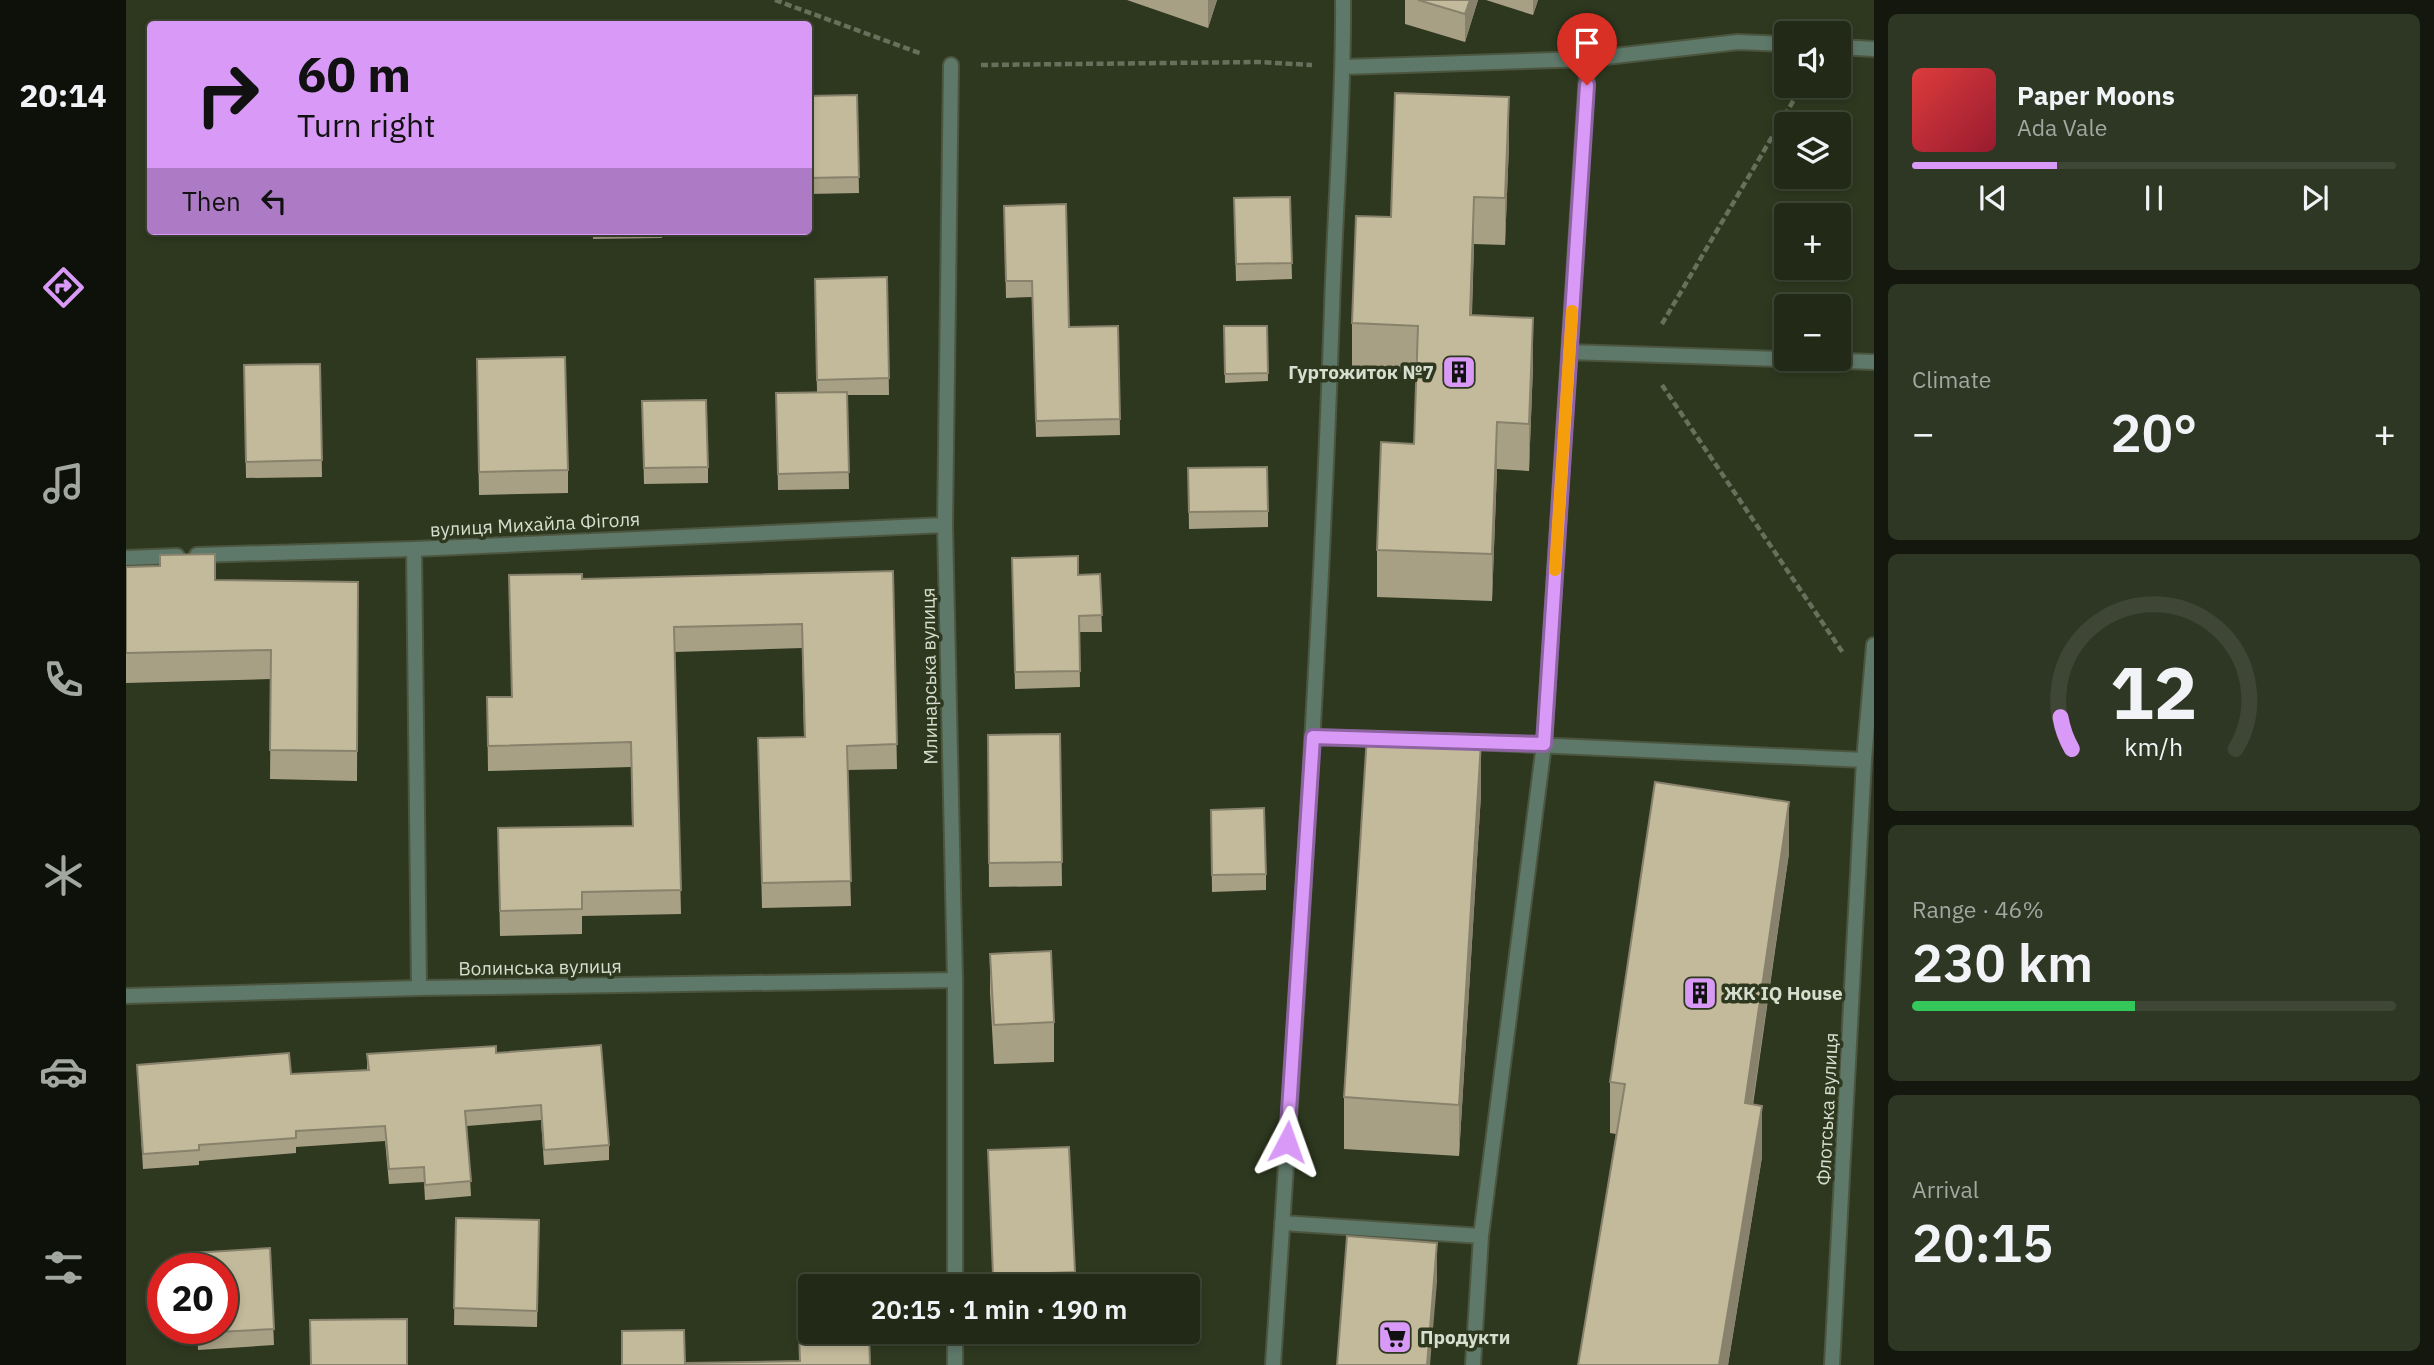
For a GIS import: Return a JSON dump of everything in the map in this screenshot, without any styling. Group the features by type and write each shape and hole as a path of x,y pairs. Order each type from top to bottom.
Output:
{"street":[{"path":"1273,1365 1313,737 1336,182 1344,67 1343,0"},
{"path":"1344,67 1588,59 1738,42 1774,43"},
{"path":"1851,48 1874,49"},
{"path":"1473,1365 1481,1236 1544,744 1588,59"},
{"name":"Млинарська вулиця","path":"951,65 946,525 955,980 955,1274"},
{"path":"1569,352 1874,362"},
{"name":"вулиця Михайла Фіголя","path":"126,558 414,549 946,525"},
{"path":"414,549 419,988"},
{"name":"Флотська вулиця","path":"1832,1365 1864,760 1874,645"},
{"path":"1313,737 1395,739"},
{"path":"1435,740 1864,760"},
{"name":"Волинська вулиця","path":"126,996 419,988 955,980"},
{"path":"1282,1223 1481,1236"},
{"path":"955,1344 955,1365"}],"path":[{"path":"775,0 951,65 1258,62 1344,67"},
{"path":"1795,98 1643,356 1848,661"}],"building":[{"path":"1418,0 1470,0 1465,14"},
{"name":"Гуртожиток №7","path":"1395,93 1509,97 1505,198 1474,197 1470,315 1533,318 1529,424 1497,422 1492,554 1377,550 1381,442 1414,444 1418,326 1352,323 1356,216 1391,217"},
{"path":"857,95 859,177 812,178 812,96"},
{"path":"1290,197 1292,263 1236,264 1234,198"},
{"path":"1066,204 1069,327 1118,326 1120,419 1036,421 1032,281 1006,281 1004,206"},
{"path":"887,277 889,378 817,380 815,279"},
{"path":"1224,326 1267,326 1268,373 1225,374"},
{"path":"565,357 568,470 479,472 477,359"},
{"path":"320,364 322,460 246,462 244,365"},
{"path":"847,392 849,472 778,474 776,393"},
{"path":"706,400 708,467 644,468 642,401"},
{"path":"1267,467 1268,511 1189,512 1188,468"},
{"path":"215,554 215,580 358,582 357,751 270,750 271,650 126,653 126,567 160,566 160,555"},
{"path":"1078,556 1078,575 1100,574 1102,615 1079,616 1080,671 1015,672 1012,558"},
{"path":"893,571 897,744 847,746 851,881 762,883 758,738 805,737 802,624 674,627 681,890 582,892 582,909 500,911 498,828 633,826 631,742 488,746 487,697 512,697 509,575 582,574 582,579"},
{"path":"1060,734 1062,862 989,863 988,735"},
{"path":"1367,735 1481,742 1459,1105 1344,1097"},
{"name":"ЖК IQ House","path":"1655,782 1789,802 1745,1103 1762,1106 1719,1365 1578,1365 1625,1084 1610,1082"},
{"path":"1264,808 1266,874 1212,875 1211,810"},
{"path":"1051,951 1054,1022 994,1025 990,954"},
{"path":"601,1045 609,1145 544,1150 541,1105 465,1111 471,1181 425,1185 424,1167 389,1169 385,1126 296,1131 296,1138 199,1145 199,1150 143,1154 137,1065 289,1053 291,1074 369,1070 367,1054 496,1046 496,1053"},
{"path":"1069,1147 1075,1272 993,1274 988,1150"},
{"path":"456,1218 539,1220 537,1311 454,1308"},
{"path":"1347,1236 1437,1243 1427,1365 1337,1365"},
{"path":"270,1248 274,1329 238,1331 238,1253 193,1253"},
{"path":"407,1319 407,1365 311,1365 310,1320"},
{"path":"684,1330 685,1363 800,1361 799,1344 869,1344 870,1365 622,1365 622,1331"}],"slow traffic":[{"path":"1555,570 1572,311"}],"place":[{"name":"Гуртожиток №7","path":"1459,372"},
{"name":"ЖК IQ House","path":"1700,993"},
{"name":"Продукти","path":"1395,1337"}],"route":[{"path":"1287,1142 1313,737 1544,744 1587,85"}]}
